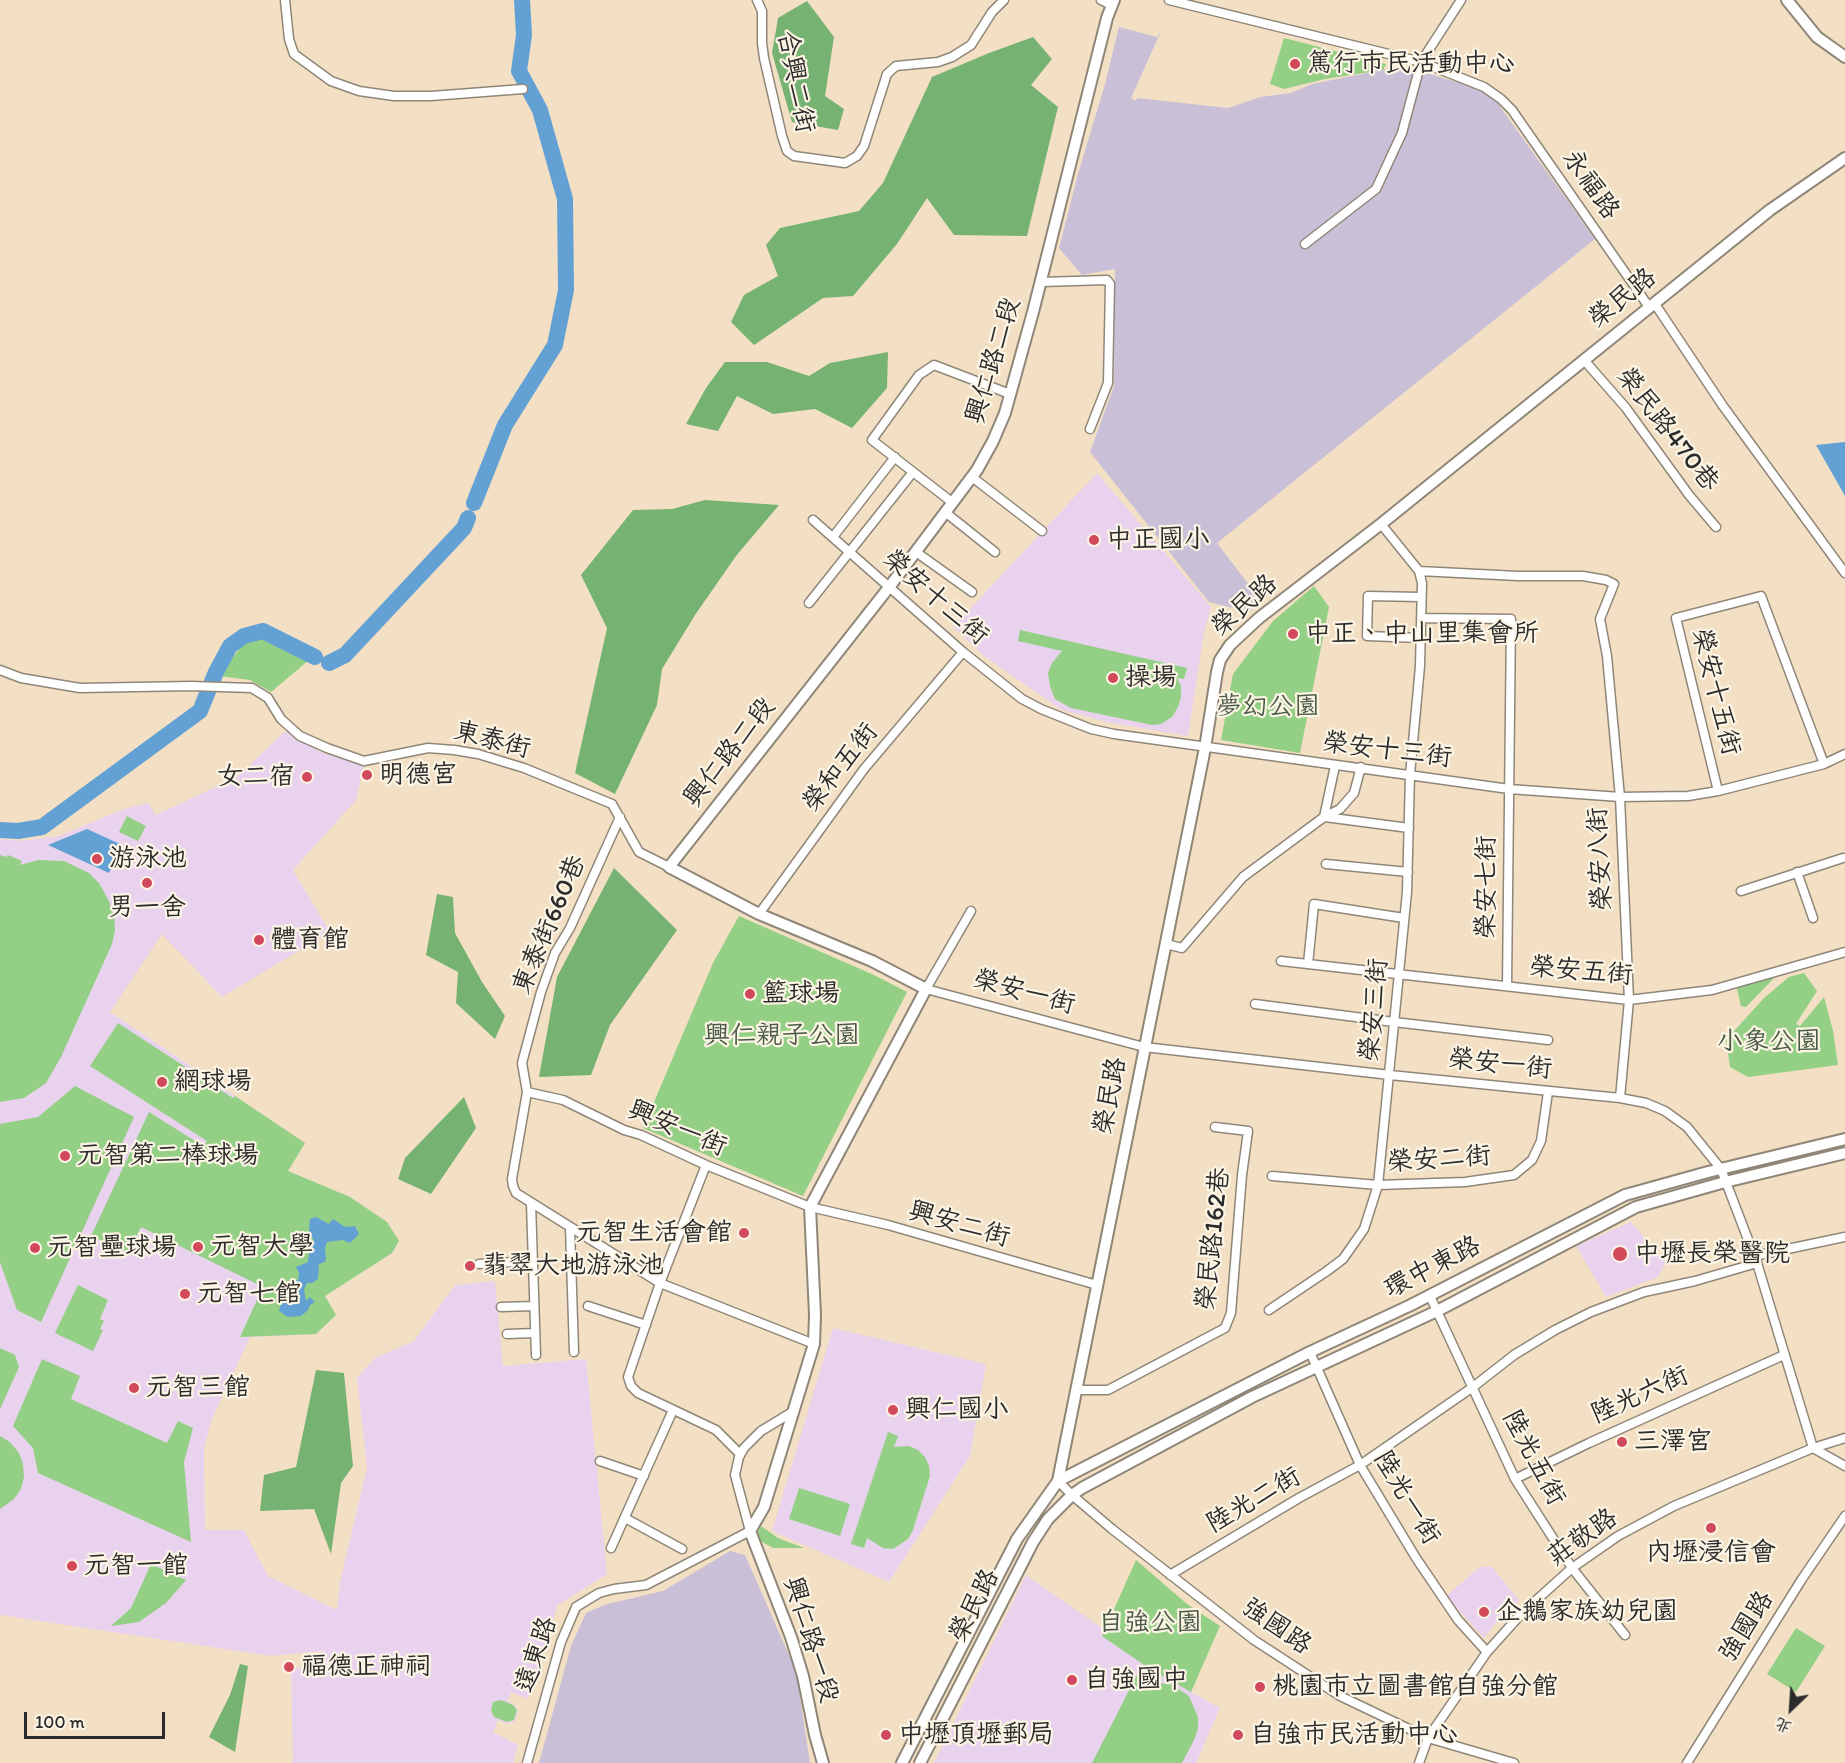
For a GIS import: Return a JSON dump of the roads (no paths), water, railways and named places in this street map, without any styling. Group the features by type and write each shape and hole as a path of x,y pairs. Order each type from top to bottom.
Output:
{"street":[{"path":"285,0 289,39 294,54 330,81 359,91 394,96 431,96 523,89"},
{"name":"合興二街","path":"757,0 762,11 764,58 787,151 794,156 845,163 857,156 864,146 887,74 896,66 938,62 952,57 971,45 992,12 1004,0"},
{"name":"永福路","path":"1169,0 1421,62 1484,87 1501,99 1512,110 1649,307 1655,304 1723,406 1845,573"},
{"path":"1305,244 1376,189 1402,133 1421,62 1461,0"},
{"path":"1787,0 1817,37 1845,57"},
{"name":"興仁路二段","path":"669,867 916,552 972,477 993,441 1005,413 1041,282 1109,2"},
{"name":"榮民路","path":"902,1763 1017,1539 1058,1481 1205,748 1216,672 1220,660 1230,645 1259,618 1381,524 1770,210 1845,158"},
{"path":"1041,282 1107,280 1110,284 1108,383 1090,429"},
{"name":"榮民路470巷","path":"1584,360 1626,408 1689,495 1716,526"},
{"path":"952,503 872,440 919,375 934,365 1010,394"},
{"path":"833,537 895,457"},
{"path":"809,603 913,472"},
{"path":"972,477 1042,531"},
{"path":"945,513 995,552"},
{"name":"榮安十三街","path":"813,520 963,652 1022,699 1091,729 1205,748 1335,766 1360,767 1509,789 1620,797 1688,796 1718,791 1824,764 1845,754"},
{"path":"1381,524 1419,572"},
{"path":"916,552 972,592"},
{"name":"榮安三街","path":"1269,1310 1343,1259 1364,1229 1378,1185 1408,872 1410,775 1420,666 1422,583 1419,572"},
{"name":"榮安八街","path":"1419,572 1582,576 1606,580 1614,584 1600,619 1607,656 1620,797 1629,1000 1620,1098"},
{"path":"1421,597 1368,596 1366,636 1421,638"},
{"name":"榮安十五街","path":"1718,791 1676,618 1761,596 1824,764"},
{"name":"榮安七街","path":"1421,618 1511,620 1507,986"},
{"name":"榮和五街","path":"759,914 864,769 963,652"},
{"name":"東泰街","path":"0,670 21,678 80,688 225,686 252,688 268,698 281,719 300,736 364,761 428,748 478,754 524,768 612,804 639,852 669,867"},
{"path":"1324,817 1335,766"},
{"path":"1166,944 1182,948 1243,878 1324,817 1340,809 1354,793 1360,767"},
{"name":"東泰街660巷","path":"531,1203 516,1193 512,1179 527,1092 522,1063 541,992 555,953 570,928 620,817"},
{"path":"1324,817 1409,828"},
{"path":"1741,891 1843,858"},
{"path":"1326,864 1408,872"},
{"path":"669,867 759,914 872,962 926,989"},
{"path":"1797,872 1813,918"},
{"path":"1308,964 1314,904 1404,918"},
{"path":"750,1531 764,1507 814,1344 815,1315 810,1207 926,989 971,910"},
{"name":"榮安五街","path":"1281,961 1629,1000 1712,990 1845,952"},
{"name":"榮安一街","path":"926,989 1144,1047 1620,1098 1646,1103 1673,1116 1687,1126 1721,1169 1756,1260 1813,1448"},
{"path":"1255,1004 1548,1040"},
{"name":"興安一街","path":"527,1092 563,1100 624,1130 641,1135 706,1165 810,1207"},
{"name":"榮安二街","path":"1272,1176 1378,1185 1465,1182 1514,1175 1532,1160 1541,1141 1548,1092"},
{"name":"榮民路162巷","path":"1076,1390 1108,1389 1225,1328 1231,1313 1242,1175 1248,1131 1215,1127"},
{"name":"環中東路","path":"1058,1481 1310,1352 1430,1296 1625,1195 1845,1139"},
{"name":"環中東路","path":"1072,1495 1252,1397 1437,1311 1636,1207 1845,1152"},
{"path":"706,1165 660,1283 628,1377 629,1382 639,1394 716,1430 740,1454"},
{"path":"531,1203 660,1283 814,1344"},
{"path":"531,1203 536,1355"},
{"name":"興安二街","path":"810,1207 888,1225 1097,1285"},
{"path":"570,1227 574,1352"},
{"name":"陸光二街","path":"1170,1575 1299,1498 1360,1465 1473,1387 1514,1355 1591,1312 1644,1292 1695,1281 1756,1260 1845,1237"},
{"path":"479,1264 533,1261"},
{"name":"陸光五街","path":"1430,1296 1515,1479 1572,1569 1625,1635"},
{"path":"501,1307 534,1306"},
{"path":"588,1306 646,1325"},
{"path":"507,1334 535,1333"},
{"name":"陸光一街","path":"1310,1352 1360,1465 1416,1558 1454,1613 1487,1652"},
{"name":"陸光六街","path":"1515,1479 1599,1438 1784,1355"},
{"path":"611,1548 673,1410"},
{"path":"750,1531 735,1475 740,1454 761,1431 794,1411"},
{"name":"莊敬路","path":"1419,1763 1428,1738 1487,1652 1522,1613 1572,1569 1618,1536 1674,1506 1813,1448 1845,1438"},
{"path":"1813,1448 1845,1466"},
{"path":"600,1461 644,1476"},
{"path":"1058,1481 1072,1495"},
{"name":"榮民路","path":"920,1763 1033,1542 1048,1520 1072,1495"},
{"name":"強國路","path":"1072,1495 1254,1640 1340,1696 1428,1738 1514,1763"},
{"name":"強國路","path":"1687,1763 1802,1579 1845,1516"},
{"path":"625,1518 682,1549"},
{"name":"遠東路","path":"527,1763 561,1642 576,1607 607,1591 646,1585 750,1531"},
{"name":"興仁路一段","path":"750,1531 794,1647 823,1763"}],"water":[{"path":"1845,442 1845,496 1816,445"},
{"name":"游泳池","path":"87,829 122,845 109,873 48,845"},
{"path":"316,1217 329,1224 333,1219 345,1227 355,1226 359,1234 350,1243 343,1240 327,1242 326,1258 325,1262 319,1264 318,1279 307,1283 304,1290 306,1301 310,1297 315,1302 301,1316 288,1317 279,1311 285,1286 298,1280 299,1273 296,1267 308,1262 309,1252 304,1249 314,1241 309,1230 310,1219"}],"waterway":[{"path":"474,503 505,425 555,345 566,290 565,199 540,110 519,71 524,35 522,0"},
{"path":"329,663 345,655 464,528 468,518"},
{"path":"0,830 18,831 42,827 200,711 216,672 230,646 244,636 263,631 315,657"}],"place":[{"name":"篤行市民活動中心","path":"1295,64"},
{"name":"中正國小","path":"1094,540"},
{"name":"中正、中山里集會所","path":"1293,634"},
{"name":"操場","path":"1113,678"},
{"name":"明德宮","path":"367,775"},
{"name":"女二宿","path":"307,777"},
{"name":"游泳池","path":"97,859"},
{"name":"男一舍","path":"147,883"},
{"name":"體育館","path":"259,940"},
{"name":"籃球場","path":"750,994"},
{"name":"網球場","path":"162,1082"},
{"name":"元智第二棒球場","path":"65,1156"},
{"name":"元智生活會館","path":"744,1233"},
{"name":"元智大學","path":"198,1247"},
{"name":"元智壘球場","path":"35,1248"},
{"name":"中壢長榮醫院","path":"1620,1254"},
{"name":"翡翠大地游泳池","path":"470,1266"},
{"name":"元智七館","path":"185,1294"},
{"name":"元智三館","path":"134,1388"},
{"name":"興仁國小","path":"893,1410"},
{"name":"三澤宮","path":"1622,1442"},
{"name":"內壢浸信會","path":"1711,1528"},
{"name":"元智一館","path":"72,1566"},
{"name":"企鵝家族幼兒園","path":"1484,1612"},
{"name":"福德正神祠","path":"289,1667"},
{"name":"自強國中","path":"1072,1680"},
{"name":"桃園市立圖書館自強分館","path":"1260,1687"},
{"name":"中壢頂壢郵局","path":"886,1735"},
{"name":"自強市民活動中心","path":"1238,1735"}],"park label":[{"name":"夢幻公園","path":"1268,707"},
{"name":"興仁親子公園","path":"782,1036"},
{"name":"小象公園","path":"1769,1042"},
{"name":"自強公園","path":"1150,1623"}]}
